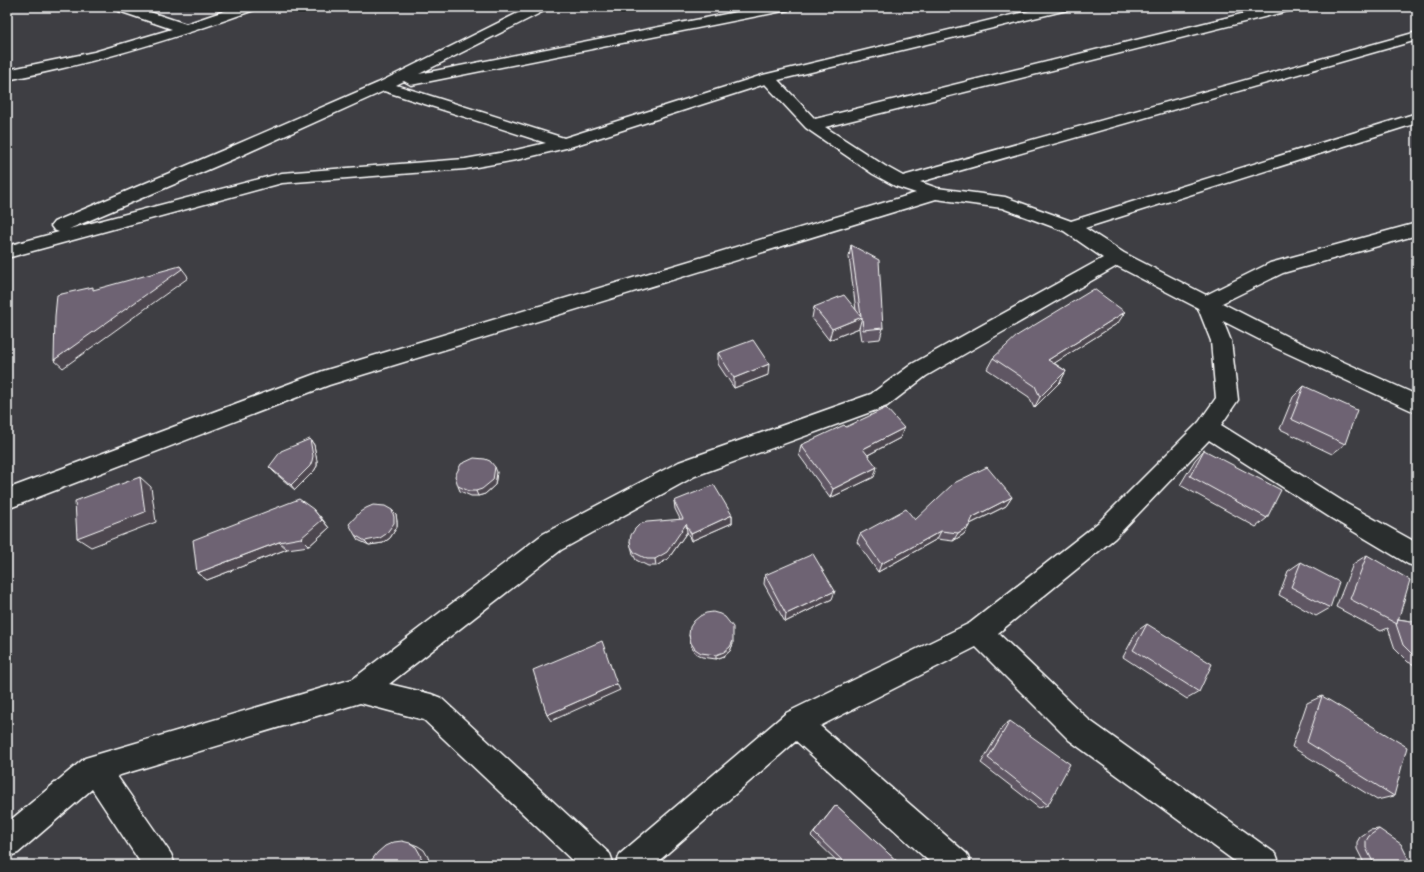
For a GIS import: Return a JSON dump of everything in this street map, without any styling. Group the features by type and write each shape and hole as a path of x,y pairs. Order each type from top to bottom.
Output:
{"street":[{"path":"121,7 187,29"},
{"path":"7,75 106,54 187,29 249,7"},
{"path":"7,248 232,153 383,86 541,7"},
{"path":"383,86 782,7"},
{"path":"7,252 282,178 465,164 516,155 564,143 768,78 1062,7"},
{"path":"812,125 1287,7"},
{"path":"901,182 1417,36"},
{"path":"768,78 812,125 879,170 901,182 935,193 1005,203 1070,227 1117,258 1283,343 1412,397"},
{"path":"383,86 564,143"},
{"path":"1070,227 1417,118"},
{"path":"7,499 323,379 935,193"},
{"path":"1206,303 1277,268 1417,229"},
{"path":"7,842 95,768 360,690 552,542 688,469 879,400 919,370 1117,258"},
{"path":"631,865 796,723 979,632 1107,530 1207,428 1227,400 1221,341 1206,303"},
{"path":"1207,428 1338,511 1417,556"},
{"path":"979,632 1079,730 1265,865"},
{"path":"360,690 431,708 598,865"},
{"path":"796,723 956,865"},
{"path":"95,768 160,865"}],"building":[{"path":"851,245 879,260 883,328 863,330 862,317 832,329 814,307 844,295 861,316"},
{"path":"180,266 182,269 54,360 57,295 93,287 93,290"},
{"path":"1094,289 1125,312 1048,360 1066,371 1040,397 1035,386 993,358 1018,335"},
{"path":"753,340 769,364 734,378 718,353"},
{"path":"1304,386 1357,410 1345,444 1291,419"},
{"path":"886,408 904,428 863,449 877,467 833,489 801,445 844,425 846,427"},
{"path":"310,439 313,456 310,466 291,485 269,467 281,451"},
{"path":"1204,450 1281,490 1267,518 1190,476"},
{"path":"474,458 490,461 495,467 493,480 482,489 469,491 458,486 455,476 461,464"},
{"path":"987,467 1012,497 973,517 969,526 958,533 941,531 881,564 860,534 906,509 915,520 954,483"},
{"path":"140,477 145,512 77,538 75,501"},
{"path":"714,485 732,515 691,534 686,524 667,552 655,559 647,559 635,553 631,547 631,535 640,524 683,519 674,501"},
{"path":"299,499 313,509 322,520 301,538 279,542 197,573 193,540"},
{"path":"373,505 385,506 392,510 394,523 386,534 380,538 365,541 355,535 349,524 360,512"},
{"path":"813,554 835,591 786,614 765,575"},
{"path":"1367,555 1410,580 1397,624 1350,599"},
{"path":"1301,562 1339,582 1330,608 1291,587"},
{"path":"713,612 725,617 733,627 733,641 730,647 724,652 716,655 701,653 695,649 691,643 689,635 690,627 694,621 706,613"},
{"path":"1398,619 1417,622 1417,659 1403,645 1396,624"},
{"path":"1147,624 1212,664 1199,692 1133,650"},
{"path":"602,641 617,684 547,715 533,670"},
{"path":"1322,696 1407,747 1394,796 1307,742"},
{"path":"1010,721 1070,764 1048,805 988,758"},
{"path":"836,805 901,865 847,865 814,833"},
{"path":"1379,829 1401,844 1408,858 1409,865 1376,865 1373,862 1366,848 1366,841 1369,836"},
{"path":"402,841 410,843 416,847 423,865 368,865 377,853 385,846 394,842"},
{"path":"333,861 344,865 317,865 324,862"}]}
